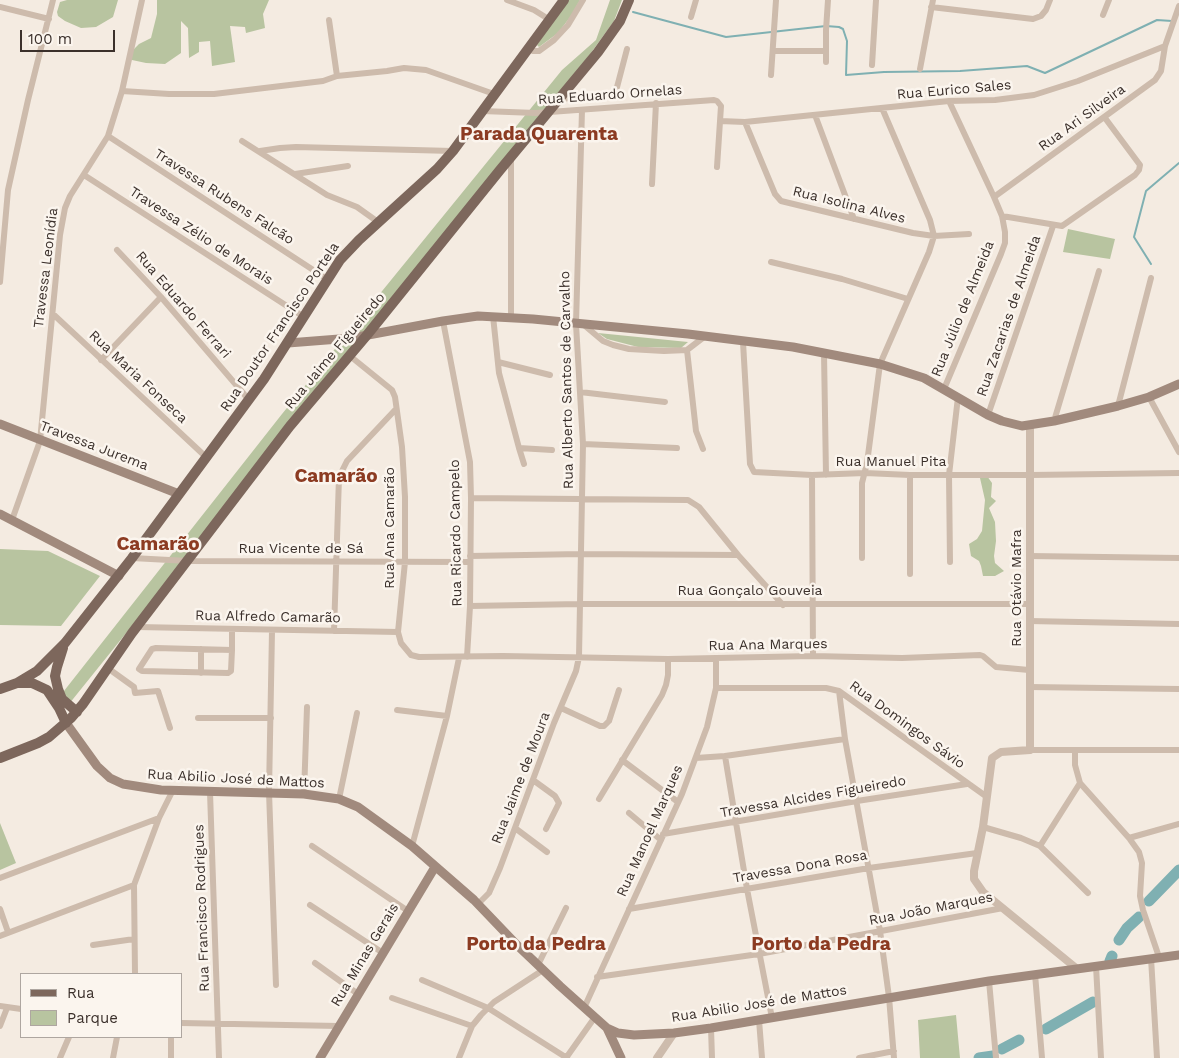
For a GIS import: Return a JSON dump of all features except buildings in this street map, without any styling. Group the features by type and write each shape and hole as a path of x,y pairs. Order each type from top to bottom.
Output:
{"main road":[{"name":"Rua Doutor Francisco Portela","path":"0,689 17,683 37,671 65,643 119,576 248,400 288,343 327,279 347,252 430,176 453,151 564,0"},
{"name":"Rua Jaime Figueiredo","path":"0,758 38,743 54,733 77,712 137,627 290,426 350,356 612,33 629,0"},
{"path":"288,343 367,335 443,320 493,316 656,331 780,345 880,364 915,374 988,415 1012,425 1030,426 1118,406 1149,397 1179,384"},
{"name":"Travessa Jurema","path":"0,424 179,494"},
{"path":"0,514 119,576"},
{"path":"65,643 56,667 55,676 62,699 77,712"},
{"path":"17,683 38,685 47,690 66,723"},
{"name":"Rua Abilio José de Mattos","path":"66,723 97,766 110,778 123,784 138,788 173,790 304,794 339,799 363,810 412,846 478,904 541,968 594,1017 607,1028 625,1034 674,1033 711,1028 989,981 1179,954"},
{"name":"Rua Minas Gerais","path":"320,1058 435,867"},
{"path":"607,1028 621,1058"}],"street":[{"path":"0,282 8,190 28,100 54,0"},
{"name":"Travessa Leonídia","path":"12,520 40,440 60,235 65,208 70,196 108,136 122,91 142,0"},
{"path":"506,0 534,10 550,20"},
{"path":"528,49 539,52 554,40 568,24 583,0"},
{"path":"691,17 696,0"},
{"path":"771,75 776,0"},
{"path":"826,62 828,0"},
{"path":"872,65 876,0"},
{"path":"920,69 933,0"},
{"path":"931,7 1033,19 1041,16 1050,0"},
{"path":"1103,15 1109,0"},
{"path":"0,7 49,19"},
{"path":"1165,46 1178,9"},
{"path":"329,20 336,76"},
{"name":"Rua Eurico Sales","path":"720,121 745,122 949,101 995,100 1034,95 1078,81 1165,46"},
{"name":"Rua Ari Silveira","path":"994,197 1155,80 1161,71 1165,46"},
{"path":"559,99 613,94 616,92 626,49"},
{"path":"773,52 826,51"},
{"path":"122,91 214,94 323,81 336,76 404,68 426,70 494,94"},
{"name":"Rua Eduardo Ornelas","path":"482,111 547,113 717,100 721,106 720,121"},
{"name":"Rua Júlio de Almeida","path":"944,389 1001,254 1005,232 1002,216 994,197 949,101"},
{"path":"652,184 656,104"},
{"path":"862,558 862,491 880,364 929,252 934,236 930,220 882,108"},
{"name":"Rua Alberto Santos de Carvalho","path":"580,554 583,444 580,392 582,110"},
{"path":"815,115 854,219"},
{"path":"1002,216 1053,226 1066,224 1140,170 1140,165 1105,118"},
{"path":"717,167 720,121"},
{"name":"Rua Isolina Alves","path":"745,122 777,198 786,203 913,233 934,236 969,234"},
{"name":"Travessa Rubens Falcão","path":"108,136 327,279"},
{"path":"242,141 327,195 357,207 378,222"},
{"path":"260,151 296,147 453,151"},
{"path":"511,158 511,317"},
{"path":"295,174 348,166"},
{"name":"Travessa Zélio de Morais","path":"84,175 304,317"},
{"name":"Rua Zacarias de Almeida","path":"988,415 1053,226"},
{"name":"Rua Eduardo Ferrari","path":"117,250 161,297 248,400"},
{"path":"771,262 842,279 908,299"},
{"path":"1054,421 1099,271"},
{"path":"1118,406 1151,278"},
{"path":"101,360 161,297"},
{"name":"Rua Maria Fonseca","path":"52,314 206,458"},
{"path":"493,316 500,376 524,464"},
{"name":"Rua Ricardo Campelo","path":"443,320 470,462 470,606 467,658"},
{"path":"580,325 613,345 629,349 687,350 704,337"},
{"name":"Rua Manuel Pita","path":"743,342 750,464 752,470 759,473 812,475 864,473 910,475 1179,473"},
{"path":"687,350 696,431 703,449"},
{"path":"824,353 826,475"},
{"name":"Rua Ana Camarão","path":"350,356 392,390 395,396 404,472 405,562 398,632"},
{"path":"498,362 550,375"},
{"path":"580,392 665,402"},
{"path":"1149,397 1179,452"},
{"path":"950,562 949,475 958,398"},
{"path":"334,630 339,477 347,461 396,409"},
{"name":"Rua Otávio Mafra","path":"1030,426 1030,750"},
{"path":"583,444 677,448"},
{"path":"519,448 552,450"},
{"path":"812,475 808,604 813,656"},
{"path":"910,475 910,574"},
{"path":"471,498 681,500 694,502 783,605"},
{"name":"Rua Vicente de Sá","path":"132,558 188,561 405,562 580,554 738,555"},
{"name":"Rua Jaime de Moura","path":"478,904 489,894 576,671 579,657 580,554"},
{"path":"1029,556 1179,558"},
{"name":"Rua Gonçalo Gouveia","path":"470,606 580,604 1029,604"},
{"path":"1029,621 1179,624"},
{"name":"Rua Alfredo Camarão","path":"137,627 398,632"},
{"path":"232,630 232,650 230,672 201,673 139,670 154,648 232,650"},
{"path":"272,630 269,792 276,985"},
{"path":"398,632 401,643 412,656 419,658 467,658"},
{"path":"201,649 201,673"},
{"name":"Rua Ana Marques","path":"467,658 503,656 668,659 813,656 915,658 983,656 996,667 1029,670"},
{"path":"412,846 447,716 459,658"},
{"name":"Rua Manoel Marques","path":"584,1008 678,802 708,727 716,688 716,658"},
{"path":"599,799 662,695 668,675 668,659"},
{"path":"109,669 134,687 135,693 158,691 170,728"},
{"path":"1029,687 1179,689"},
{"name":"Rua Domingos Sávio","path":"716,688 826,688 840,691 987,797"},
{"path":"561,708 600,726 604,726 609,721 619,690"},
{"path":"840,691 846,739 880,931 889,997 894,1055 859,1058"},
{"path":"304,794 307,707"},
{"path":"397,710 447,716"},
{"path":"339,799 357,713"},
{"path":"198,718 271,718"},
{"path":"696,758 725,756 846,739"},
{"path":"1076,968 983,892 974,879 992,758 1001,752 1030,750 1179,750"},
{"path":"1075,750 1075,765 1080,783 1129,838 1139,852 1142,863 1140,896 1155,957 1157,1058"},
{"path":"725,756 747,890 772,1018"},
{"path":"622,760 678,802"},
{"path":"533,780 555,796 559,803 546,829"},
{"path":"1040,846 1080,783"},
{"name":"Travessa Alcides Figueiredo","path":"662,837 857,801 967,784"},
{"path":"135,973 134,885 159,818 173,790"},
{"name":"Rua Francisco Rodrigues","path":"210,792 219,1058"},
{"path":"629,813 662,837"},
{"path":"0,878 159,818"},
{"path":"1129,838 1179,824"},
{"path":"515,828 547,852"},
{"path":"983,828 1021,838 1040,846 1088,893"},
{"path":"312,846 408,911"},
{"name":"Travessa Dona Rosa","path":"629,909 869,868 977,853"},
{"path":"0,936 134,885"},
{"path":"310,905 383,953"},
{"path":"461,1057 472,1026 488,1008 541,968 566,908"},
{"name":"Rua João Marques","path":"598,977 759,954 1003,908"},
{"path":"0,909 8,932"},
{"path":"92,945 134,939"},
{"path":"314,963 358,994"},
{"path":"1096,966 1102,1058"},
{"path":"1035,974 1042,1058"},
{"path":"422,980 488,1008 567,1058 594,1017"},
{"path":"989,981 996,1058"},
{"path":"392,998 472,1026"},
{"path":"0,1026 4,1007 20,1009"},
{"path":"759,1020 762,1058"},
{"path":"182,1023 339,1026"},
{"path":"711,1028 712,1058"},
{"path":"656,1058 674,1033"},
{"path":"60,1058 68,1038"},
{"path":"112,1058 117,1038"},
{"path":"171,1038 171,1058"}],"green space":[{"path":"67,0 118,0 113,17 96,27 81,28 58,16 57,12 60,2"},
{"path":"157,0 269,0 263,14 265,28 246,33 245,27 230,26 235,62 212,66 210,41 199,42 199,52 189,58 188,28 181,21 181,53 165,64 132,60 132,51 139,44 151,38 157,14"},
{"path":"567,0 580,0 558,33 539,47 537,45"},
{"path":"610,0 622,0 614,21 572,79 69,704 60,696 282,414 562,70 596,40"},
{"path":"1068,229 1115,239 1110,259 1063,252"},
{"path":"598,333 688,342 681,348 638,347 607,339"},
{"path":"987,476 992,483 991,497 996,501 989,508 995,522 995,563 1004,571 995,576 983,576 979,561 971,556 969,544 977,539 982,531 985,500 980,478"},
{"path":"0,549 48,551 100,576 61,626 0,625"},
{"path":"0,823 16,863 0,870"},
{"path":"956,1015 960,1058 920,1058 918,1020"}],"waterway":[{"path":"633,12 726,37 826,26 839,27 843,29 847,41 846,75 884,72 960,71 1027,66 1045,73 1157,20 1172,21"},
{"path":"1151,264 1134,237 1146,191 1179,163"},
{"path":"1149,901 1179,870"},
{"path":"1119,940 1127,928 1139,917"},
{"path":"1110,961 1112,956"},
{"path":"1046,1029 1093,1002"},
{"path":"1002,1049 1019,1040"},
{"path":"979,1058 993,1056"}],"district":[{"name":"Parada Quarenta","path":"539,134"},
{"name":"Camarão","path":"336,476"},
{"name":"Camarão","path":"158,544"},
{"name":"Porto da Pedra","path":"536,944"},
{"name":"Porto da Pedra","path":"821,944"}]}
